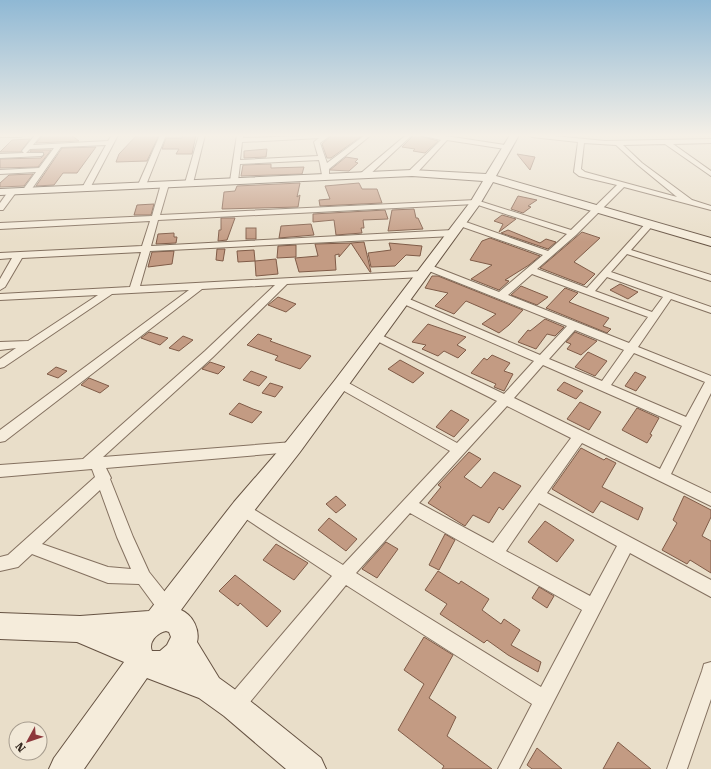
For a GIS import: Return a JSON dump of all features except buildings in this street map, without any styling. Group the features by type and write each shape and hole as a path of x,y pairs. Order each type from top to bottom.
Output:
{"main road":[{"path":"168,624 179,653 164,664 145,660 137,646 139,638 144,630 168,624 187,596 202,564 242,509 293,447 376,337 476,202 494,171"},
{"path":"0,192 234,181 325,172 364,175 412,173 490,178 711,242"},
{"path":"0,626 80,630 168,624"},
{"path":"168,624 209,688"},
{"path":"80,630 209,688 234,706 310,769"},
{"path":"65,769 145,660"}],"street":[{"path":"0,172 23,171"},
{"path":"26,191 40,171"},
{"path":"86,188 95,171"},
{"path":"142,186 148,171"},
{"path":"189,183 192,171"},
{"path":"234,181 235,171"},
{"path":"364,175 369,171"},
{"path":"578,171 586,176 711,208"},
{"path":"649,171 689,202"},
{"path":"134,290 165,184"},
{"path":"501,296 573,233 622,185"},
{"path":"0,208 13,191"},
{"path":"0,226 476,202 573,233"},
{"path":"588,292 650,224"},
{"path":"0,256 146,249 456,228 549,254"},
{"path":"626,251 711,278"},
{"path":"0,287 18,256"},
{"path":"0,297 285,281 425,270 501,296 711,380 663,476"},
{"path":"530,270 654,316"},
{"path":"605,273 711,310"},
{"path":"91,464 219,345 285,281"},
{"path":"0,437 200,286"},
{"path":"0,364 111,291"},
{"path":"604,387 669,295"},
{"path":"403,300 689,424"},
{"path":"234,706 344,575 574,325"},
{"path":"376,337 711,500"},
{"path":"0,346 30,344"},
{"path":"341,384 459,450"},
{"path":"495,553 580,436"},
{"path":"0,471 293,447"},
{"path":"91,464 104,478 125,537 143,577 168,624"},
{"path":"0,564 12,562 104,478"},
{"path":"537,494 711,589"},
{"path":"409,505 593,607"},
{"path":"242,509 344,575 544,700"},
{"path":"508,769 627,543"},
{"path":"30,546 108,575 143,577"},
{"path":"677,769 711,671"}]}
